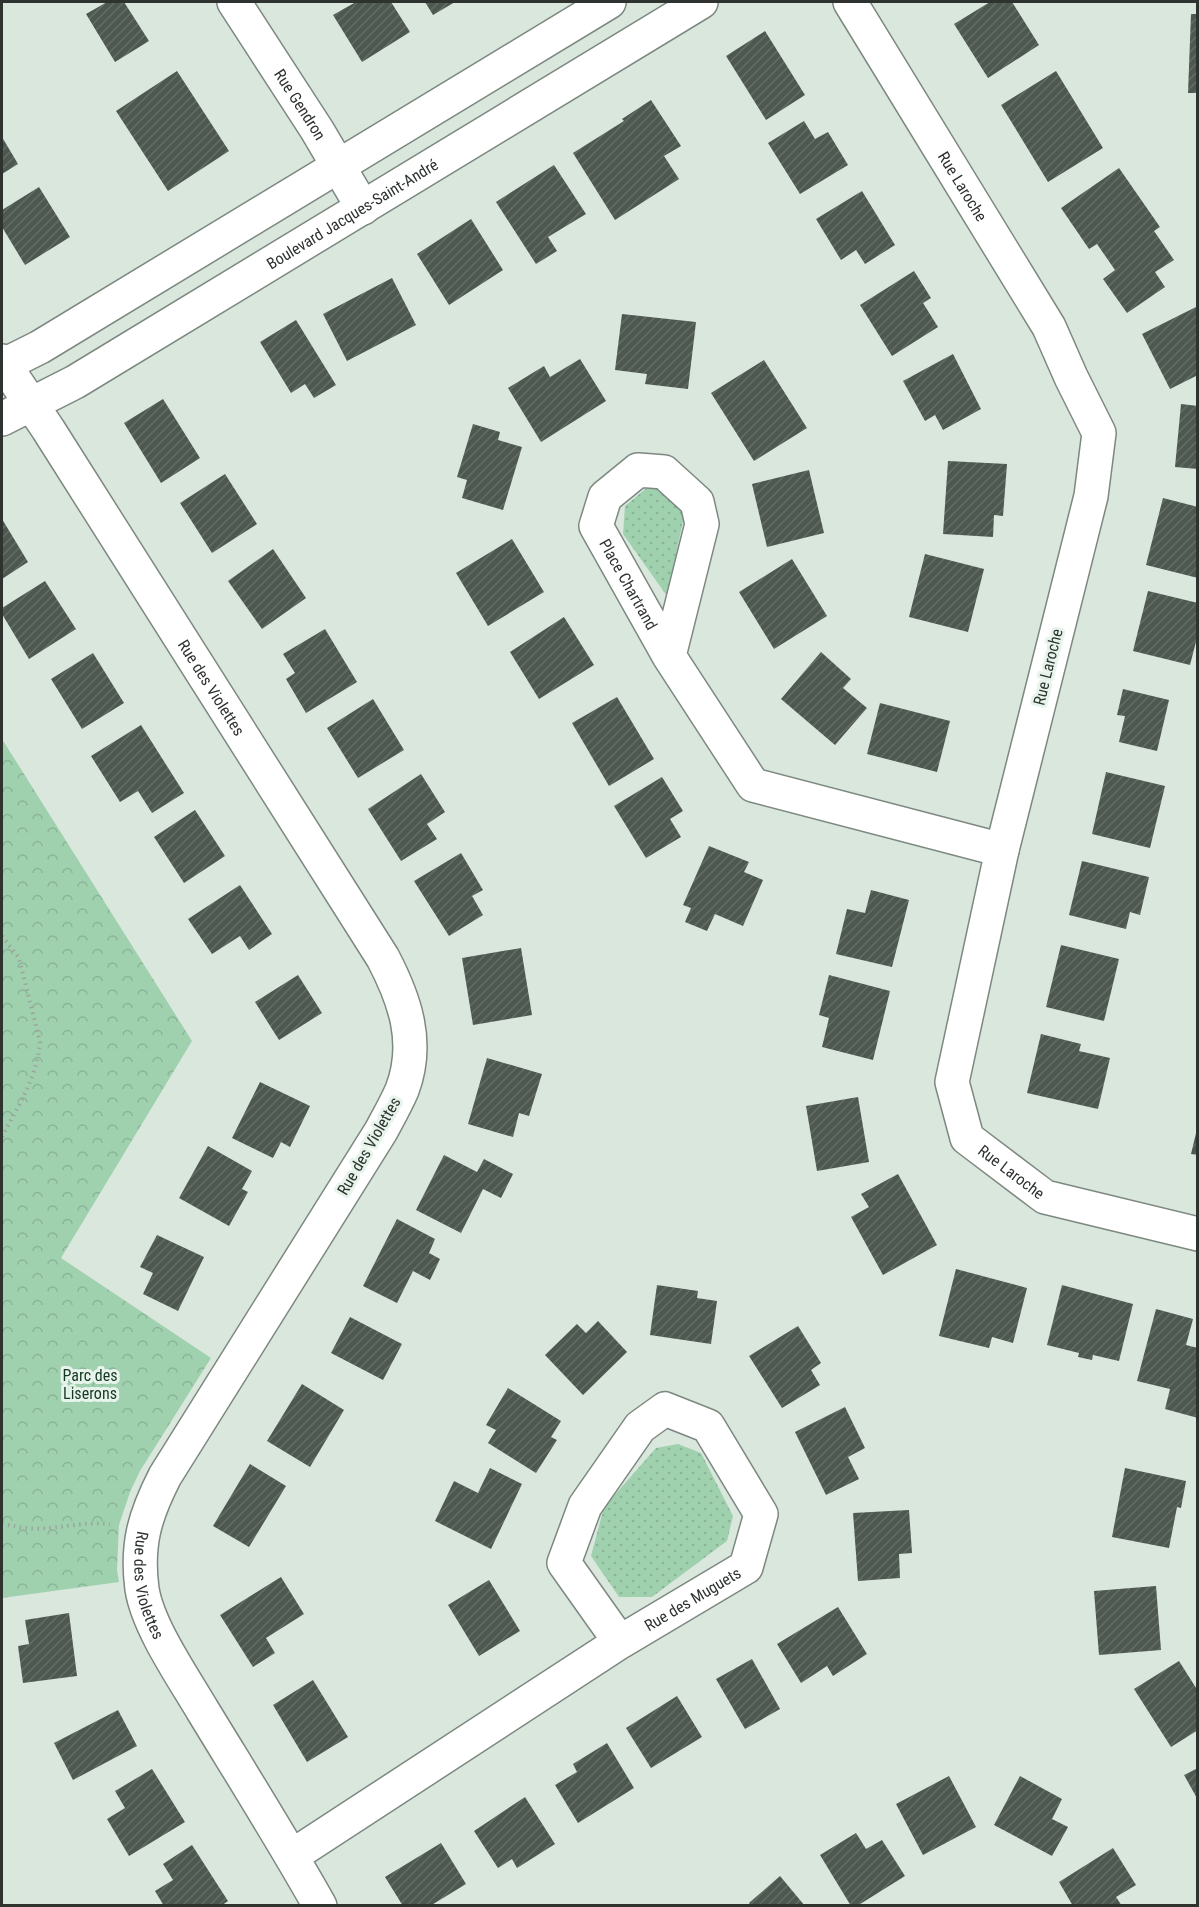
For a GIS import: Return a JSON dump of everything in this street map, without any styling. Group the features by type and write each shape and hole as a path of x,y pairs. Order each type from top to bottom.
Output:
{"street":[{"name":"Rue Gendron","path":"234,2 363,208"},
{"path":"2,364 40,347 609,2"},
{"name":"Boulevard Jacques-Saint-André","path":"2,419 84,377 701,2"},
{"name":"Rue Laroche","path":"850,2 1049,327 1099,433 1091,496 1002,850 952,1082 967,1138 1045,1197 1197,1234"},
{"name":"Rue des Violettes","path":"2,364 32,404 383,958 399,991 409,1025 410,1059 407,1075 389,1116 165,1476 150,1509 142,1536 139,1559 142,1591 155,1627 189,1688 321,1905"},
{"name":"Place Chartrand","path":"669,656 702,524 697,502 664,472 638,470 605,497 596,526 669,656 753,785 1002,850"},
{"name":"Rue des Muguets","path":"292,1856 620,1642 746,1568 761,1514 708,1426 665,1408 640,1427 585,1506 564,1563 620,1642"}],"path":[{"path":"2,936 19,958 40,1042 39,1055 30,1085 2,1137"},
{"path":"2,1523 16,1528 40,1530 92,1524 119,1525"}],"green space":[{"path":"649,486 667,492 685,512 667,596 623,534 625,506"},
{"name":"Parc des Liserons","path":"2,739 192,1041 61,1258 211,1358 140,1471 130,1492 119,1525 117,1570 119,1582 2,1598"},
{"path":"678,1444 701,1453 733,1516 727,1541 652,1597 619,1597 591,1556 604,1507 656,1448"}],"building":[{"path":"107,2 124,2 149,41 115,62 86,14"},
{"path":"356,2 391,2 410,32 362,62 333,15"},
{"path":"425,2 455,2 433,15"},
{"path":"990,2 1012,2 1039,45 988,78 954,24"},
{"path":"1191,14 1198,14 1198,93 1188,93"},
{"path":"765,31 805,95 766,120 726,56"},
{"path":"177,71 229,151 168,191 116,111"},
{"path":"1056,71 1103,148 1048,182 1001,105"},
{"path":"651,100 681,146 664,156 679,179 615,220 573,153 624,121 622,119"},
{"path":"804,121 815,139 828,132 848,165 800,194 768,143"},
{"path":"2,137 18,164 2,174"},
{"path":"554,165 586,214 548,237 557,251 536,264 496,202"},
{"path":"1119,168 1160,227 1154,231 1174,260 1155,272 1165,287 1127,313 1103,279 1115,270 1097,244 1089,249 1061,208"},
{"path":"39,187 70,237 25,265 2,227 2,210"},
{"path":"862,191 895,245 865,264 856,250 841,260 816,219"},
{"path":"471,219 503,270 449,305 417,254"},
{"path":"914,271 931,298 923,303 938,327 892,356 860,305"},
{"path":"392,278 416,325 347,361 323,314"},
{"path":"1196,307 1198,375 1170,389 1142,334"},
{"path":"622,314 696,322 688,389 645,384 647,374 615,370"},
{"path":"296,320 336,385 314,398 305,384 291,393 260,342"},
{"path":"953,354 981,409 943,430 935,415 925,421 903,381"},
{"path":"580,359 606,401 541,442 508,388 544,366 550,377"},
{"path":"764,360 807,428 754,461 711,393"},
{"path":"163,399 200,458 161,483 124,423"},
{"path":"1181,404 1198,406 1198,469 1175,467"},
{"path":"473,424 500,432 498,440 522,447 503,510 462,498 467,480 457,477"},
{"path":"948,461 1007,464 1003,516 994,515 993,537 943,534"},
{"path":"809,470 824,533 767,547 752,484"},
{"path":"225,474 257,524 212,553 180,503"},
{"path":"1163,498 1198,507 1198,578 1146,565"},
{"path":"2,519 28,562 2,579"},
{"path":"512,539 544,592 488,626 456,573"},
{"path":"273,549 306,598 262,629 228,581"},
{"path":"925,554 984,569 968,632 909,617"},
{"path":"792,559 827,616 774,649 739,592"},
{"path":"45,581 76,629 29,659 2,614 2,608"},
{"path":"1148,591 1198,603 1198,634 1190,665 1133,651"},
{"path":"564,617 594,665 539,699 510,652"},
{"path":"325,629 357,682 306,713 286,679 295,673 283,654"},
{"path":"821,652 851,679 843,688 867,708 835,745 781,699"},
{"path":"93,653 124,703 82,729 51,679"},
{"path":"1123,689 1169,700 1157,751 1119,742 1125,716 1117,715"},
{"path":"617,697 654,759 609,786 572,723"},
{"path":"373,699 404,750 358,778 327,728"},
{"path":"880,703 950,721 937,772 867,754"},
{"path":"141,725 184,793 152,813 138,791 120,802 91,756"},
{"path":"1106,772 1165,786 1150,848 1092,834"},
{"path":"421,774 445,812 427,824 437,839 401,861 368,809"},
{"path":"662,777 683,811 670,819 681,837 646,858 614,806"},
{"path":"195,810 225,856 184,883 154,837"},
{"path":"709,846 749,862 744,872 763,880 743,926 715,914 707,931 685,922 691,908 683,905"},
{"path":"461,853 483,890 472,896 483,915 449,936 414,881"},
{"path":"1082,861 1149,877 1140,915 1130,912 1126,929 1069,915"},
{"path":"240,885 272,934 249,950 240,936 212,954 188,919"},
{"path":"871,890 909,900 892,967 836,954 847,909 865,913"},
{"path":"1061,945 1119,959 1104,1021 1046,1007"},
{"path":"521,948 532,1015 473,1025 462,958"},
{"path":"298,975 322,1013 279,1040 255,1002"},
{"path":"829,975 890,991 873,1060 822,1047 829,1018 819,1015"},
{"path":"1041,1034 1081,1044 1079,1051 1110,1058 1098,1109 1027,1093"},
{"path":"487,1058 542,1074 529,1116 519,1113 513,1137 468,1124"},
{"path":"260,1082 310,1106 290,1147 281,1142 273,1158 232,1138"},
{"path":"858,1097 869,1162 817,1171 806,1106"},
{"path":"1198,1129 1198,1155 1191,1154"},
{"path":"208,1146 252,1171 242,1189 248,1192 229,1226 179,1198"},
{"path":"444,1155 477,1172 484,1159 513,1174 501,1198 483,1189 461,1233 416,1210"},
{"path":"898,1174 937,1245 883,1275 851,1217 869,1207 861,1194"},
{"path":"397,1219 435,1239 429,1253 440,1259 430,1280 413,1271 397,1303 363,1286"},
{"path":"157,1235 204,1257 178,1311 143,1294 153,1273 140,1267"},
{"path":"956,1269 1027,1288 1013,1343 992,1337 989,1348 939,1336"},
{"path":"657,1285 698,1291 697,1298 717,1301 711,1344 650,1335"},
{"path":"1062,1285 1133,1304 1119,1361 1093,1355 1092,1360 1078,1357 1079,1353 1047,1345"},
{"path":"1156,1309 1193,1319 1186,1345 1198,1348 1198,1418 1165,1409 1170,1389 1137,1381"},
{"path":"350,1317 402,1344 383,1380 331,1353"},
{"path":"598,1321 627,1352 583,1395 545,1355 577,1324 586,1333"},
{"path":"798,1326 821,1363 811,1370 820,1385 782,1408 749,1356"},
{"path":"302,1384 344,1410 310,1467 267,1441"},
{"path":"508,1388 561,1421 551,1437 557,1440 536,1473 488,1443 496,1430 486,1425"},
{"path":"845,1407 865,1448 848,1457 859,1479 826,1495 795,1432"},
{"path":"250,1464 286,1486 249,1547 213,1526"},
{"path":"490,1468 522,1484 491,1549 435,1521 454,1481 478,1493"},
{"path":"1125,1468 1186,1481 1181,1508 1177,1507 1169,1548 1112,1537"},
{"path":"909,1510 912,1553 899,1554 900,1578 858,1581 853,1513"},
{"path":"281,1577 304,1614 266,1638 275,1653 253,1667 220,1615"},
{"path":"489,1580 520,1631 479,1656 448,1605"},
{"path":"1156,1586 1161,1650 1099,1655 1094,1591"},
{"path":"838,1607 867,1654 833,1676 827,1666 801,1683 777,1644"},
{"path":"69,1613 77,1676 23,1683 18,1646 29,1644 25,1620"},
{"path":"752,1659 780,1709 745,1729 716,1679"},
{"path":"1179,1661 1198,1691 1198,1730 1171,1747 1134,1689"},
{"path":"313,1680 348,1737 307,1762 273,1705"},
{"path":"677,1696 702,1737 651,1768 626,1728"},
{"path":"118,1710 137,1746 73,1780 54,1743"},
{"path":"607,1743 634,1788 578,1823 555,1785 577,1772 573,1764"},
{"path":"1198,1768 1198,1800 1184,1775"},
{"path":"152,1769 185,1822 129,1856 107,1819 125,1808 115,1791"},
{"path":"949,1776 976,1827 923,1855 896,1804"},
{"path":"1020,1776 1062,1799 1052,1819 1068,1827 1052,1856 994,1825"},
{"path":"525,1797 555,1844 517,1868 512,1859 498,1868 474,1831"},
{"path":"856,1833 866,1849 882,1840 905,1876 857,1906 851,1906 820,1855"},
{"path":"441,1843 466,1884 430,1906 403,1906 385,1877"},
{"path":"192,1845 228,1901 221,1906 164,1906 155,1891 173,1880 163,1864"},
{"path":"1113,1848 1136,1885 1116,1897 1122,1906 1073,1906 1059,1882"},
{"path":"780,1876 805,1906 751,1906 749,1903"}]}
